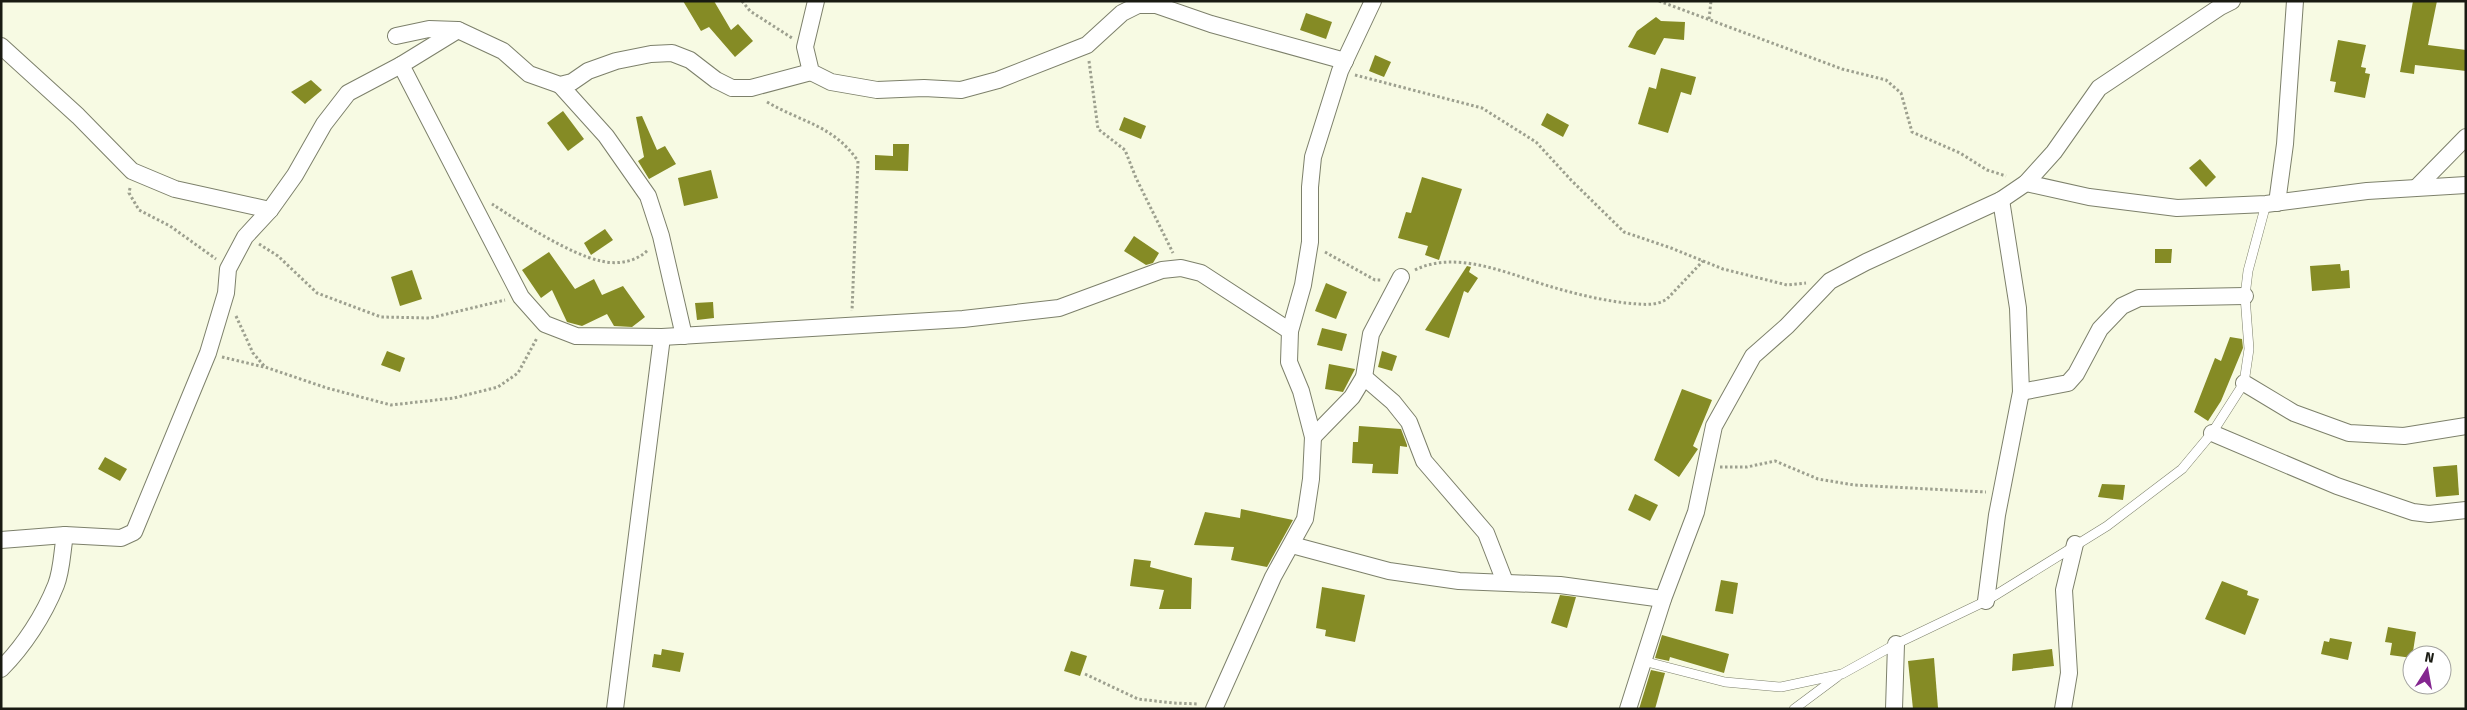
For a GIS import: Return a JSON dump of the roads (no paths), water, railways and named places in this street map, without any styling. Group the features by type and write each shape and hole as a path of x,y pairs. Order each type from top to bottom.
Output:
{"street":[{"path":"811,72 805,47 816,1"},
{"path":"1214,706 1273,577 1305,519 1311,479 1313,437 1306,408 1289,362 1290,331 1303,285 1310,242 1310,187 1313,158 1343,66 1373,1"},
{"path":"1628,709 1663,598 1696,512 1714,426 1753,356 1787,326 1830,281 1866,262 2001,200 2026,183 2054,152 2100,88 2220,7 2232,1"},
{"path":"2272,203 2285,144 2295,1"},
{"path":"560,85 572,82 588,71 616,61 672,53 690,60 716,80 732,88 751,88 811,72 831,82 877,90 924,88 961,90 998,80 1087,45 1122,13 1138,3 1156,5 1343,66"},
{"path":"396,36 429,29 458,30 502,52 529,74 560,85 606,136 648,196 661,236 684,336"},
{"path":"1,540 65,535 120,538 134,532 208,353 226,292 228,269 245,237 270,210 295,175 324,124 348,94 401,65 458,30"},
{"path":"1,46 78,116 132,171 175,189 270,210"},
{"path":"401,65 521,297 544,324 576,336 684,336 962,318 1059,308 1162,270 1181,268 1201,273 1290,331"},
{"path":"2417,187 2466,137"},
{"path":"2026,183 2089,197 2177,208 2272,203 2417,187 2466,185"},
{"path":"1986,601 2001,493 2021,392 2018,308 2001,200"},
{"path":"1313,437 1352,397 1364,377 1371,334 1401,277"},
{"path":"2021,392 2068,383 2076,374 2100,330 2122,306 2139,298 2245,296"},
{"path":"615,709 662,337"},
{"path":"1364,377 1393,402 1408,422 1424,461 1486,533 1505,582"},
{"path":"2244,383 2294,413 2348,433 2404,436 2466,426"},
{"path":"2212,433 2337,486 2413,512 2429,514 2466,510"},
{"path":"1,669 13,657 34,628 57,583 65,535"},
{"path":"2063,709 2069,673 2064,590 2075,544"},
{"path":"1292,545 1389,571 1458,581 1560,585 1663,598"},
{"path":"1894,709 1896,644"}],"lane":[{"path":"1794,709 1842,674 1896,644 1986,601 2106,526 2182,469 2212,433 2244,383 2248,349 2245,296 2248,271 2272,203"},
{"path":"1643,661 1725,682 1781,687 1842,674"}]}
